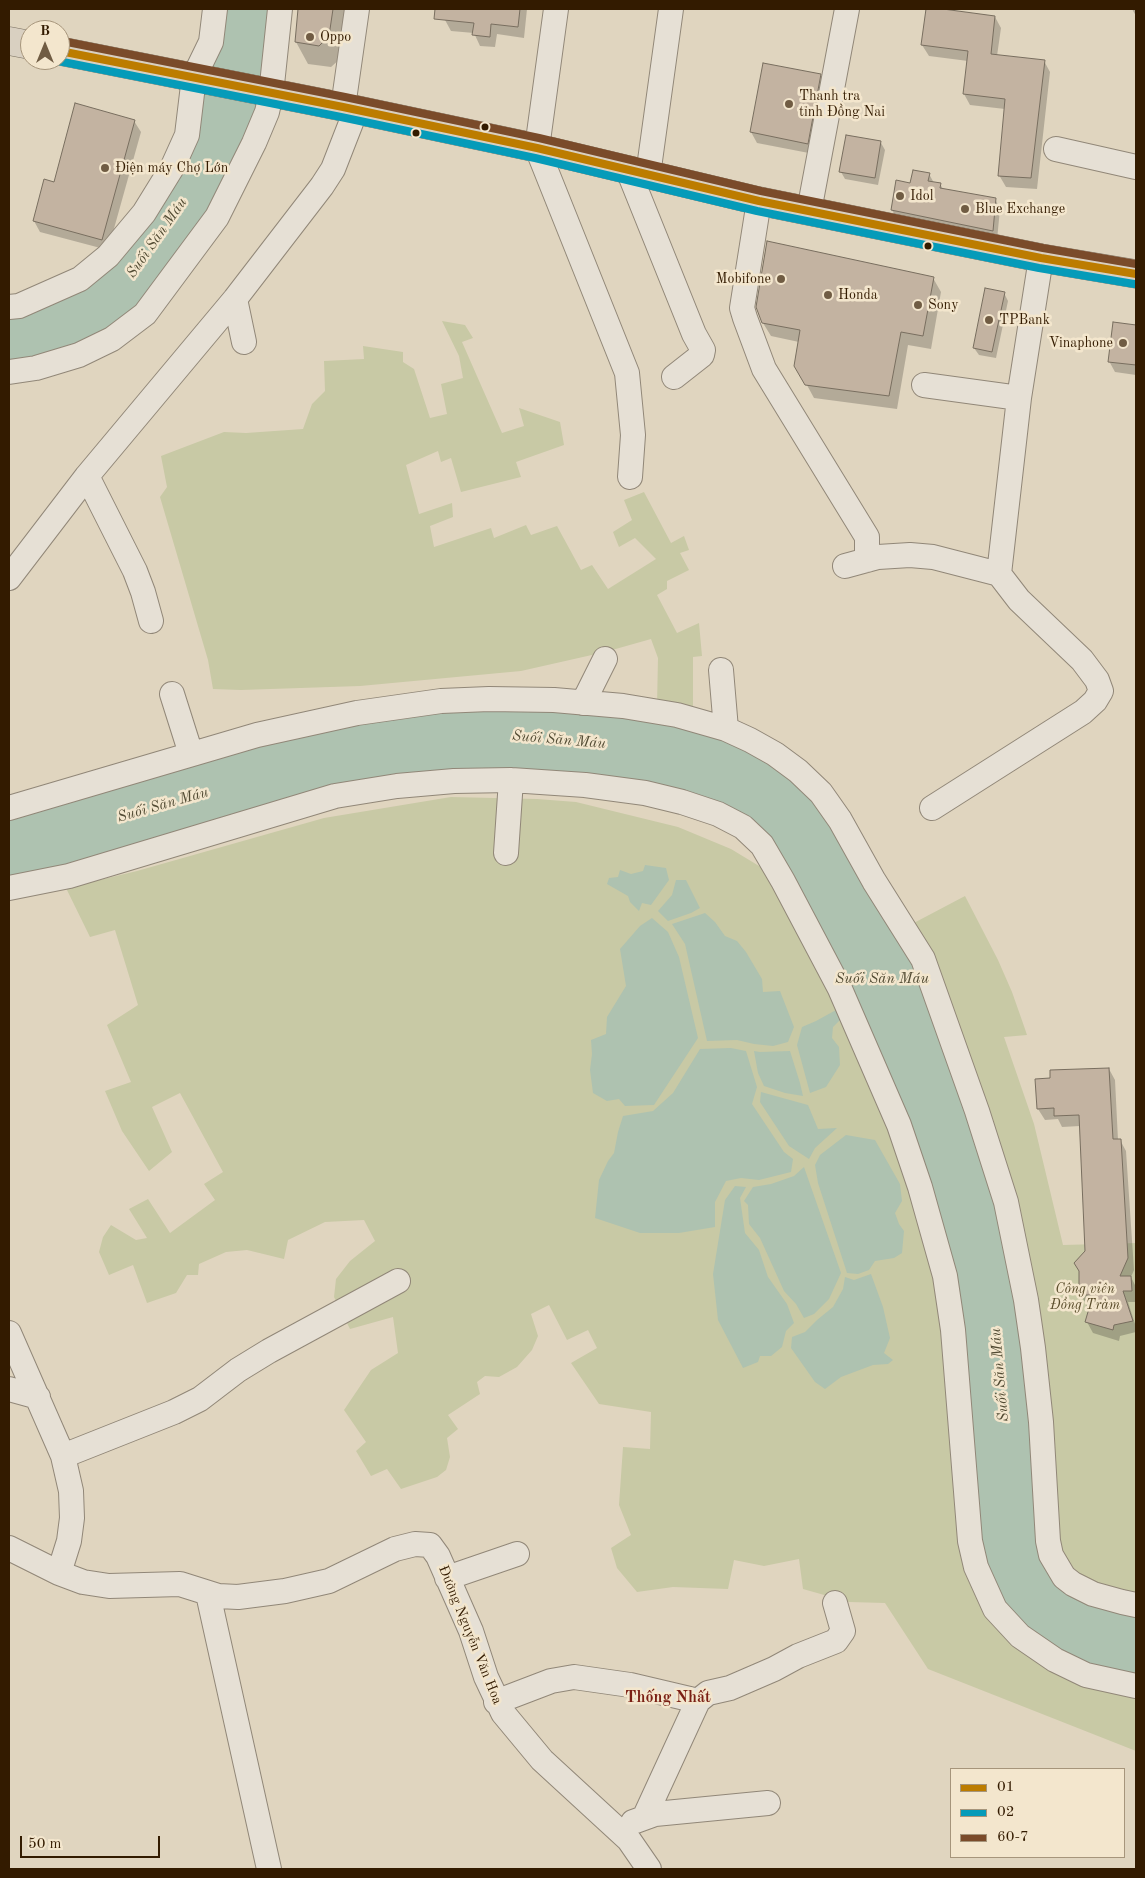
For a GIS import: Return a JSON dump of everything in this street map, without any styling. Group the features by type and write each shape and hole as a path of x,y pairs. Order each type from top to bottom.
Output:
{"main road":[{"path":"70,53 537,148 759,201 1041,258 1136,274"}],"street":[{"path":"9,307 19,306 80,279 108,256 144,212 173,166 187,135 194,77 211,42 215,9"},
{"path":"9,372 36,368 79,354 112,339 145,314 217,217 254,143 267,112 271,94 280,9"},
{"path":"9,578 87,476 235,299 333,169 349,109 357,9"},
{"path":"556,9 537,148 627,373 633,435 630,477"},
{"path":"671,9 638,172 687,317 704,350 702,354 674,376"},
{"path":"809,211 847,9"},
{"path":"1056,150 1136,167"},
{"path":"759,201 742,308 764,369 867,537 856,563 910,555 933,558 999,574 1019,600 1082,660 1097,680 1100,691 1095,701 1082,712 932,808"},
{"path":"999,574 1019,398 1041,258"},
{"path":"235,299 244,342"},
{"path":"924,386 1019,398"},
{"path":"87,476 135,571 151,621"},
{"path":"583,702 605,659"},
{"path":"721,670 726,729"},
{"path":"172,694 191,754"},
{"path":"9,808 257,735 357,713 441,701 489,699 554,700 623,706 677,715 726,729 775,754 798,771 821,794 840,820 874,881 923,959 995,1165 1008,1212 1032,1340 1044,1470 1048,1541 1051,1555 1064,1577 1073,1584 1093,1594 1136,1604"},
{"path":"506,853 511,780"},
{"path":"9,888 69,876 335,796 397,786 454,781 511,780 585,784 682,802 718,814 743,827 762,846 818,946 860,1034 899,1125 936,1241 945,1276 953,1330 970,1540 976,1567 995,1609 1020,1636 1055,1660 1086,1675 1136,1686"},
{"path":"63,1456 200,1400 238,1370 269,1351 398,1281"},
{"path":"9,1333 63,1456 71,1491 72,1518 69,1540 58,1573"},
{"path":"9,1389 38,1397"},
{"name":"Đường Nguyễn Văn Hoa","path":"9,1548 58,1573 96,1585 180,1584 208,1594 238,1597 262,1595 329,1581 395,1549 415,1544 430,1545 438,1556 471,1631 496,1702 503,1713 542,1760 618,1829 640,1854 649,1869"},
{"path":"447,1578 517,1554"},
{"path":"208,1594 269,1869"},
{"path":"645,1816 698,1701 708,1693 730,1688 798,1656 836,1641 843,1630 835,1603"},
{"path":"496,1702 551,1681 574,1677 630,1685 698,1701"},
{"path":"618,1829 645,1816 655,1814 768,1803"}],"green space":[{"path":"442,321 465,325 473,338 462,342 502,433 524,426 519,408 560,422 564,445 516,462 521,477 461,492 451,458 441,462 438,451 406,465 419,514 452,503 453,517 430,526 434,547 491,528 494,538 526,525 531,535 557,526 581,570 592,565 608,589 656,559 635,538 619,547 613,532 632,520 624,500 644,492 671,543 684,536 689,550 680,553 689,570 667,581 667,589 657,595 677,633 699,623 702,656 693,657 693,713 657,706 658,658 651,639 605,652 521,671 360,686 241,690 213,689 208,660 160,497 167,487 161,456 224,432 246,433 303,429 312,404 325,391 324,361 364,359 363,346 403,352 403,362 414,369 430,418 447,414 441,384 463,378 459,356"},
{"path":"451,797 576,802 678,827 731,849 764,869 828,983 891,1131 937,1282 950,1380 1136,1694 1136,1751 928,1669 885,1603 849,1602 803,1589 799,1559 764,1566 734,1560 728,1589 673,1587 637,1592 617,1568 611,1548 631,1535 619,1505 623,1447 650,1449 651,1412 599,1404 571,1363 597,1348 588,1330 567,1340 549,1305 531,1314 538,1336 532,1350 517,1367 499,1377 485,1376 477,1382 480,1394 448,1415 458,1429 447,1438 450,1457 446,1470 437,1477 401,1489 387,1469 371,1476 356,1451 366,1442 344,1410 371,1370 398,1353 393,1317 350,1329 334,1297 336,1279 350,1261 375,1241 364,1220 325,1222 288,1240 284,1259 247,1250 226,1252 199,1264 198,1275 187,1275 176,1293 147,1303 133,1265 109,1275 99,1252 103,1237 111,1225 136,1240 147,1238 129,1209 148,1199 170,1233 215,1200 204,1184 223,1172 180,1093 152,1107 172,1152 149,1171 122,1131 105,1091 131,1082 107,1025 138,1005 115,930 90,937 66,888 137,871 324,818"},
{"name":"Công viên Đồng Tràm","path":"965,896 998,960 1012,992 1027,1035 1004,1037 1034,1124 1063,1245 1136,1243 1136,1598 1095,1588 1064,1565 910,925"}],"water":[{"name":"Suối Săn Máu","path":"221,9 277,9 271,78 211,213 140,309 108,335 9,366 9,314 150,216"},
{"name":"Suối Săn Máu","path":"554,706 679,723 772,759 815,797 916,961 991,1172 1023,1321 1044,1557 1136,1611 1136,1680 1087,1668 1012,1618 982,1565 959,1331 822,939 719,807 449,775 9,882 9,815 259,740 426,709"},
{"path":"645,865 666,868 669,880 651,905 642,903 639,911 630,902 628,896 607,884 609,878 618,877 620,870 631,874 643,871"},
{"path":"676,880 686,880 700,908 668,921 658,911 672,895"},
{"path":"705,913 715,922 725,936 737,941 746,952 762,979 763,992 780,991 794,1027 788,1042 773,1046 737,1040 707,1041 685,944 672,924"},
{"path":"652,918 668,932 679,957 698,1038 654,1105 625,1106 619,1099 607,1101 593,1093 590,1070 591,1040 606,1034 607,1017 626,986 620,949 640,926"},
{"path":"836,1010 843,1017 833,1027 832,1038 839,1047 840,1065 826,1087 810,1093 797,1045 802,1027"},
{"path":"731,1048 746,1051 757,1087 752,1104 784,1152 793,1159 791,1172 759,1180 741,1178 726,1181 715,1202 715,1227 679,1233 640,1233 595,1218 599,1180 614,1153 623,1116 653,1111 673,1093 700,1049"},
{"path":"754,1051 790,1051 803,1096 785,1093 764,1086 758,1073"},
{"path":"761,1092 808,1105 818,1129 837,1128 815,1148 809,1159 789,1146 760,1102"},
{"path":"846,1135 875,1140 900,1184 902,1201 895,1213 904,1231 902,1253 894,1258 875,1261 869,1270 858,1274 847,1273 818,1183 815,1165 820,1155"},
{"path":"804,1167 841,1273 829,1299 814,1314 804,1318 796,1304 784,1291 760,1238 749,1224 748,1205 744,1201 753,1187 771,1184 794,1176"},
{"path":"735,1186 746,1187 740,1198 745,1233 759,1250 768,1277 787,1304 794,1323 786,1331 782,1347 771,1356 760,1356 758,1362 743,1368 718,1320 713,1274 725,1200"},
{"path":"871,1274 883,1307 890,1338 884,1353 893,1360 888,1364 873,1365 841,1377 825,1389 815,1382 791,1348 792,1337 805,1332 833,1307 843,1289 845,1277 854,1280"}],"building":[{"path":"298,9 333,9 329,36 319,46 295,42"},
{"path":"435,9 520,9 518,27 491,24 490,37 472,35 474,23 434,19"},
{"path":"926,9 943,9 995,16 991,54 1045,60 1031,178 998,176 1005,99 963,94 968,51 921,45"},
{"name":"Thanh tra tỉnh Đồng Nai","path":"763,63 821,74 808,144 750,132"},
{"path":"75,103 135,120 102,240 33,221 44,179 54,182"},
{"path":"846,135 881,141 875,178 839,172"},
{"path":"913,170 930,173 928,181 941,183 940,188 996,198 993,231 891,210 896,180 910,183"},
{"path":"767,241 934,277 923,336 901,332 889,396 805,385 794,366 800,330 762,323 756,307"},
{"name":"TPBank","path":"985,288 1005,292 992,352 973,348"},
{"name":"Vinaphone","path":"1113,322 1136,325 1136,365 1108,362"},
{"path":"1109,1068 1113,1139 1121,1139 1128,1258 1120,1276 1131,1276 1132,1291 1123,1291 1133,1321 1114,1325 1113,1330 1085,1322 1093,1295 1079,1295 1079,1271 1074,1263 1085,1251 1079,1115 1054,1116 1054,1108 1037,1109 1035,1079 1050,1078 1050,1070"}],"transit line":[{"name":"60-7","path":"70,43 345,97 539,138 761,191 1043,248 1136,264"},
{"name":"01","path":"70,53 537,148 759,201 1041,258 1136,274"},
{"name":"02","path":"70,63 535,158 757,211 1039,268 1134,284"}],"place":[{"name":"Oppo","path":"310,37"},
{"name":"Thanh tra tỉnh Đồng Nai","path":"789,104"},
{"name":"Điện máy Chợ Lớn","path":"105,168"},
{"name":"Idol","path":"900,196"},
{"name":"Blue Exchange","path":"965,209"},
{"name":"Mobifone","path":"781,279"},
{"name":"Honda","path":"828,295"},
{"name":"Sony","path":"918,305"},
{"name":"TPBank","path":"989,320"},
{"name":"Vinaphone","path":"1123,343"}],"district":[{"name":"Thống Nhất","path":"668,1698"}]}
